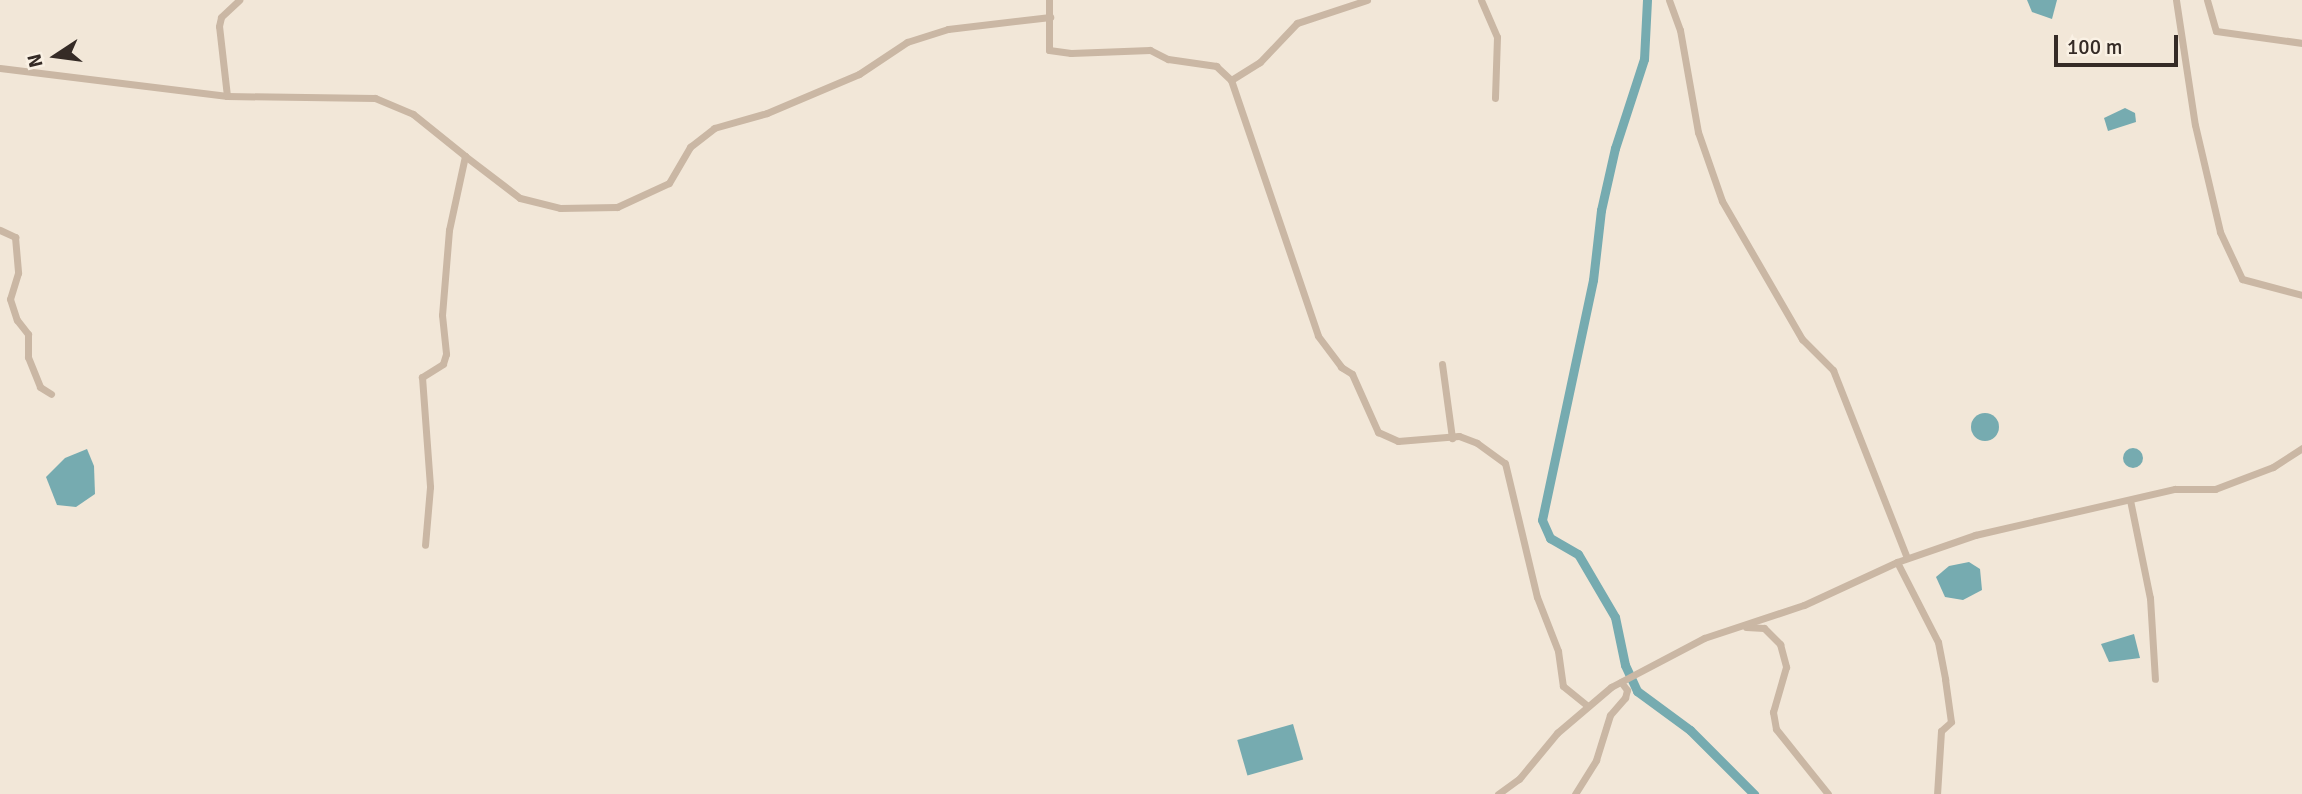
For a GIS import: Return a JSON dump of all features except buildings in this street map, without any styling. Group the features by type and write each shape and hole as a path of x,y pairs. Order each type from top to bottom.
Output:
{"street":[{"path":"227,96 219,26 221,17 239,0"},
{"path":"1049,0 1049,50 1071,53 1150,50 1168,59 1216,66 1231,80 1318,336 1341,367 1352,374 1378,432 1398,441 1452,438 1477,443 1510,472 1537,597 1558,651 1563,686 1588,706"},
{"path":"1231,80 1260,62 1297,23 1367,0"},
{"path":"1481,0 1497,37 1495,98"},
{"path":"1669,0 1680,30 1698,132 1722,201 1802,339 1833,370 1907,558"},
{"path":"2176,0 2194,125 2220,232 2242,279 2302,295"},
{"path":"2207,0 2216,31 2302,43"},
{"path":"0,68 227,96 375,97 413,114 520,198 560,208 617,207 669,183 690,147 714,128 767,113 859,74 907,42 948,29 1051,17"},
{"path":"425,545 430,487 422,377 443,364 446,354 442,315 449,230 465,156"},
{"path":"0,230 15,237 18,273 10,299 17,320 28,334 28,357 40,387 51,394"},
{"path":"1442,364 1452,438"},
{"path":"1498,794 1519,779 1557,733 1588,706 1641,670 1704,638 1804,605 1897,562 1975,535 2175,489 2215,489 2273,467 2302,449"},
{"path":"2130,500 2150,598 2155,679"},
{"path":"1897,562 1938,642 1945,679 1951,722 1941,731 1937,794"},
{"path":"1744,627 1764,628 1780,644 1786,667 1773,712 1776,729 1829,794"},
{"path":"1575,794 1596,760 1610,715 1625,698 1627,690 1621,682"}],"water":[{"path":"2027,0 2057,0 2052,19 2032,12"},
{"path":"2125,108 2135,113 2136,122 2108,131 2104,118"},
{"path":"1985,413 1995,417 1999,427 1995,437 1985,441 1975,437 1971,427 1975,417"},
{"path":"2129,448 2137,448 2143,458 2137,468 2129,468 2123,462 2123,454"},
{"path":"87,449 94,466 95,494 76,507 57,505 46,477 65,458"},
{"path":"1969,562 1980,569 1982,590 1963,600 1945,597 1936,577 1949,566"},
{"path":"2134,634 2140,658 2109,662 2101,644"},
{"path":"1293,724 1303,760 1247,776 1237,740"}],"waterway":[{"path":"1647,0 1644,59 1615,148 1601,210 1593,280 1542,520 1550,538 1578,554 1615,617 1625,665 1637,691 1690,730 1754,794"}]}
